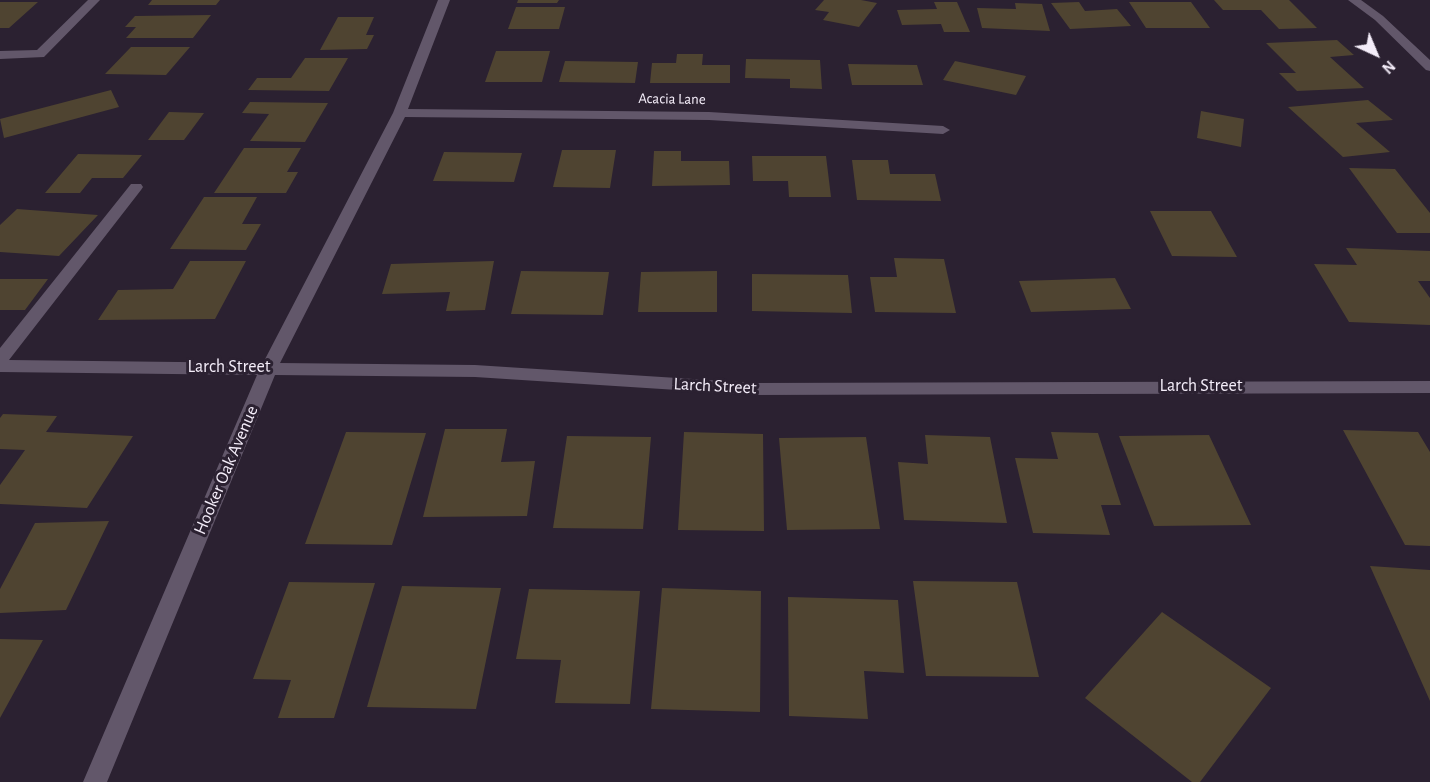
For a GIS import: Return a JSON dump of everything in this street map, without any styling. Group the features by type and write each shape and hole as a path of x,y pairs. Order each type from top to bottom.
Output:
{"street":[{"path":"0,55 40,54 94,0"},
{"name":"Hooker Oak Avenue","path":"95,782 269,368 400,113 444,0"},
{"path":"1354,0 1379,18 1430,67"},
{"name":"Acacia Lane","path":"400,113 709,116 944,130"},
{"path":"0,360 136,187"},
{"name":"Larch Street","path":"0,366 475,371 755,389 1430,387"}],"building":[{"path":"152,0 220,0 216,5 148,5"},
{"path":"518,0 559,0 557,3 517,3"},
{"path":"824,0 861,0 877,3 859,27 823,20 829,12 815,10"},
{"path":"1214,0 1289,0 1317,28 1279,29 1261,10 1223,10"},
{"path":"0,2 38,2 9,28 0,28"},
{"path":"934,2 957,2 970,32 944,32 941,24 902,25 897,10 937,9"},
{"path":"1079,2 1085,11 1117,9 1131,26 1070,29 1051,3"},
{"path":"1129,2 1191,2 1210,28 1146,28"},
{"path":"1015,3 1042,4 1050,31 982,28 977,8 1016,9"},
{"path":"516,7 565,7 559,29 508,29"},
{"path":"211,15 193,38 126,38 136,27 125,27 135,16"},
{"path":"338,17 374,17 366,35 374,35 367,49 320,50"},
{"path":"1337,40 1354,55 1330,57 1364,88 1297,91 1279,73 1296,73 1266,43"},
{"path":"131,47 190,47 166,75 105,74"},
{"path":"496,51 550,51 542,82 485,82"},
{"path":"677,54 703,54 702,65 730,65 730,83 650,83 652,63 676,63"},
{"path":"305,58 348,58 329,91 248,90 257,78 291,78"},
{"path":"746,59 820,60 822,89 790,88 790,79 745,78"},
{"path":"565,61 638,62 635,83 559,82"},
{"path":"955,61 1026,76 1016,95 943,80"},
{"path":"848,64 917,65 923,85 852,85"},
{"path":"111,90 119,107 4,138 0,119"},
{"path":"1368,100 1393,120 1356,123 1390,152 1343,157 1288,107"},
{"path":"250,102 328,103 305,142 250,141 269,114 242,113"},
{"path":"1201,111 1244,119 1241,147 1197,138"},
{"path":"169,112 204,113 184,140 148,140"},
{"path":"244,148 301,148 287,172 298,172 286,193 214,193"},
{"path":"562,150 616,150 610,188 553,187"},
{"path":"654,151 681,151 681,161 729,161 730,185 652,186"},
{"path":"444,152 522,153 514,182 433,181"},
{"path":"78,154 142,155 123,178 92,178 80,193 45,193"},
{"path":"752,156 826,156 831,197 789,197 788,181 753,181"},
{"path":"852,160 888,160 890,174 935,174 941,201 857,200"},
{"path":"1349,168 1395,169 1430,213 1430,233 1397,233"},
{"path":"204,197 257,197 242,224 261,224 246,250 170,249"},
{"path":"17,209 98,215 59,256 0,252 0,225"},
{"path":"1150,211 1211,211 1237,257 1172,256"},
{"path":"1346,248 1430,251 1430,281 1418,281 1430,298 1430,325 1349,322 1314,264 1357,265"},
{"path":"894,258 944,259 956,313 875,312 870,277 897,277"},
{"path":"190,261 246,261 215,319 98,320 118,290 173,289"},
{"path":"494,261 485,310 446,311 450,292 382,294 391,264"},
{"path":"521,271 609,272 603,315 511,314"},
{"path":"717,271 717,312 638,312 641,272"},
{"path":"752,274 848,275 852,313 752,311"},
{"path":"1115,278 1131,309 1031,312 1019,281"},
{"path":"0,279 48,279 25,310 0,310"},
{"path":"3,414 57,416 46,432 133,436 87,508 0,504 0,485 25,450 0,449 0,418"},
{"path":"445,429 507,429 501,462 535,461 527,516 423,517"},
{"path":"1343,430 1418,432 1430,452 1430,546 1405,545"},
{"path":"346,432 426,433 392,545 305,544"},
{"path":"684,432 763,434 764,531 678,530"},
{"path":"1051,432 1098,433 1121,505 1101,505 1110,535 1033,533 1015,458 1058,459"},
{"path":"925,435 990,437 1007,523 904,520 898,462 928,464"},
{"path":"1209,435 1251,525 1154,526 1119,436"},
{"path":"567,436 651,437 643,529 553,528"},
{"path":"866,437 880,529 787,530 779,438"},
{"path":"109,521 66,610 0,613 0,589 35,523"},
{"path":"1370,566 1430,570 1430,701"},
{"path":"913,581 1017,582 1039,677 926,676"},
{"path":"289,582 375,583 334,718 278,718 291,680 253,679"},
{"path":"402,586 501,588 476,709 367,707"},
{"path":"662,588 761,591 760,712 651,709"},
{"path":"529,589 640,591 630,704 555,703 561,660 516,659"},
{"path":"788,597 898,600 904,673 864,671 868,719 789,716"},
{"path":"1162,612 1271,688 1200,782 1192,782 1085,698"},
{"path":"0,639 43,640 0,718"}]}
